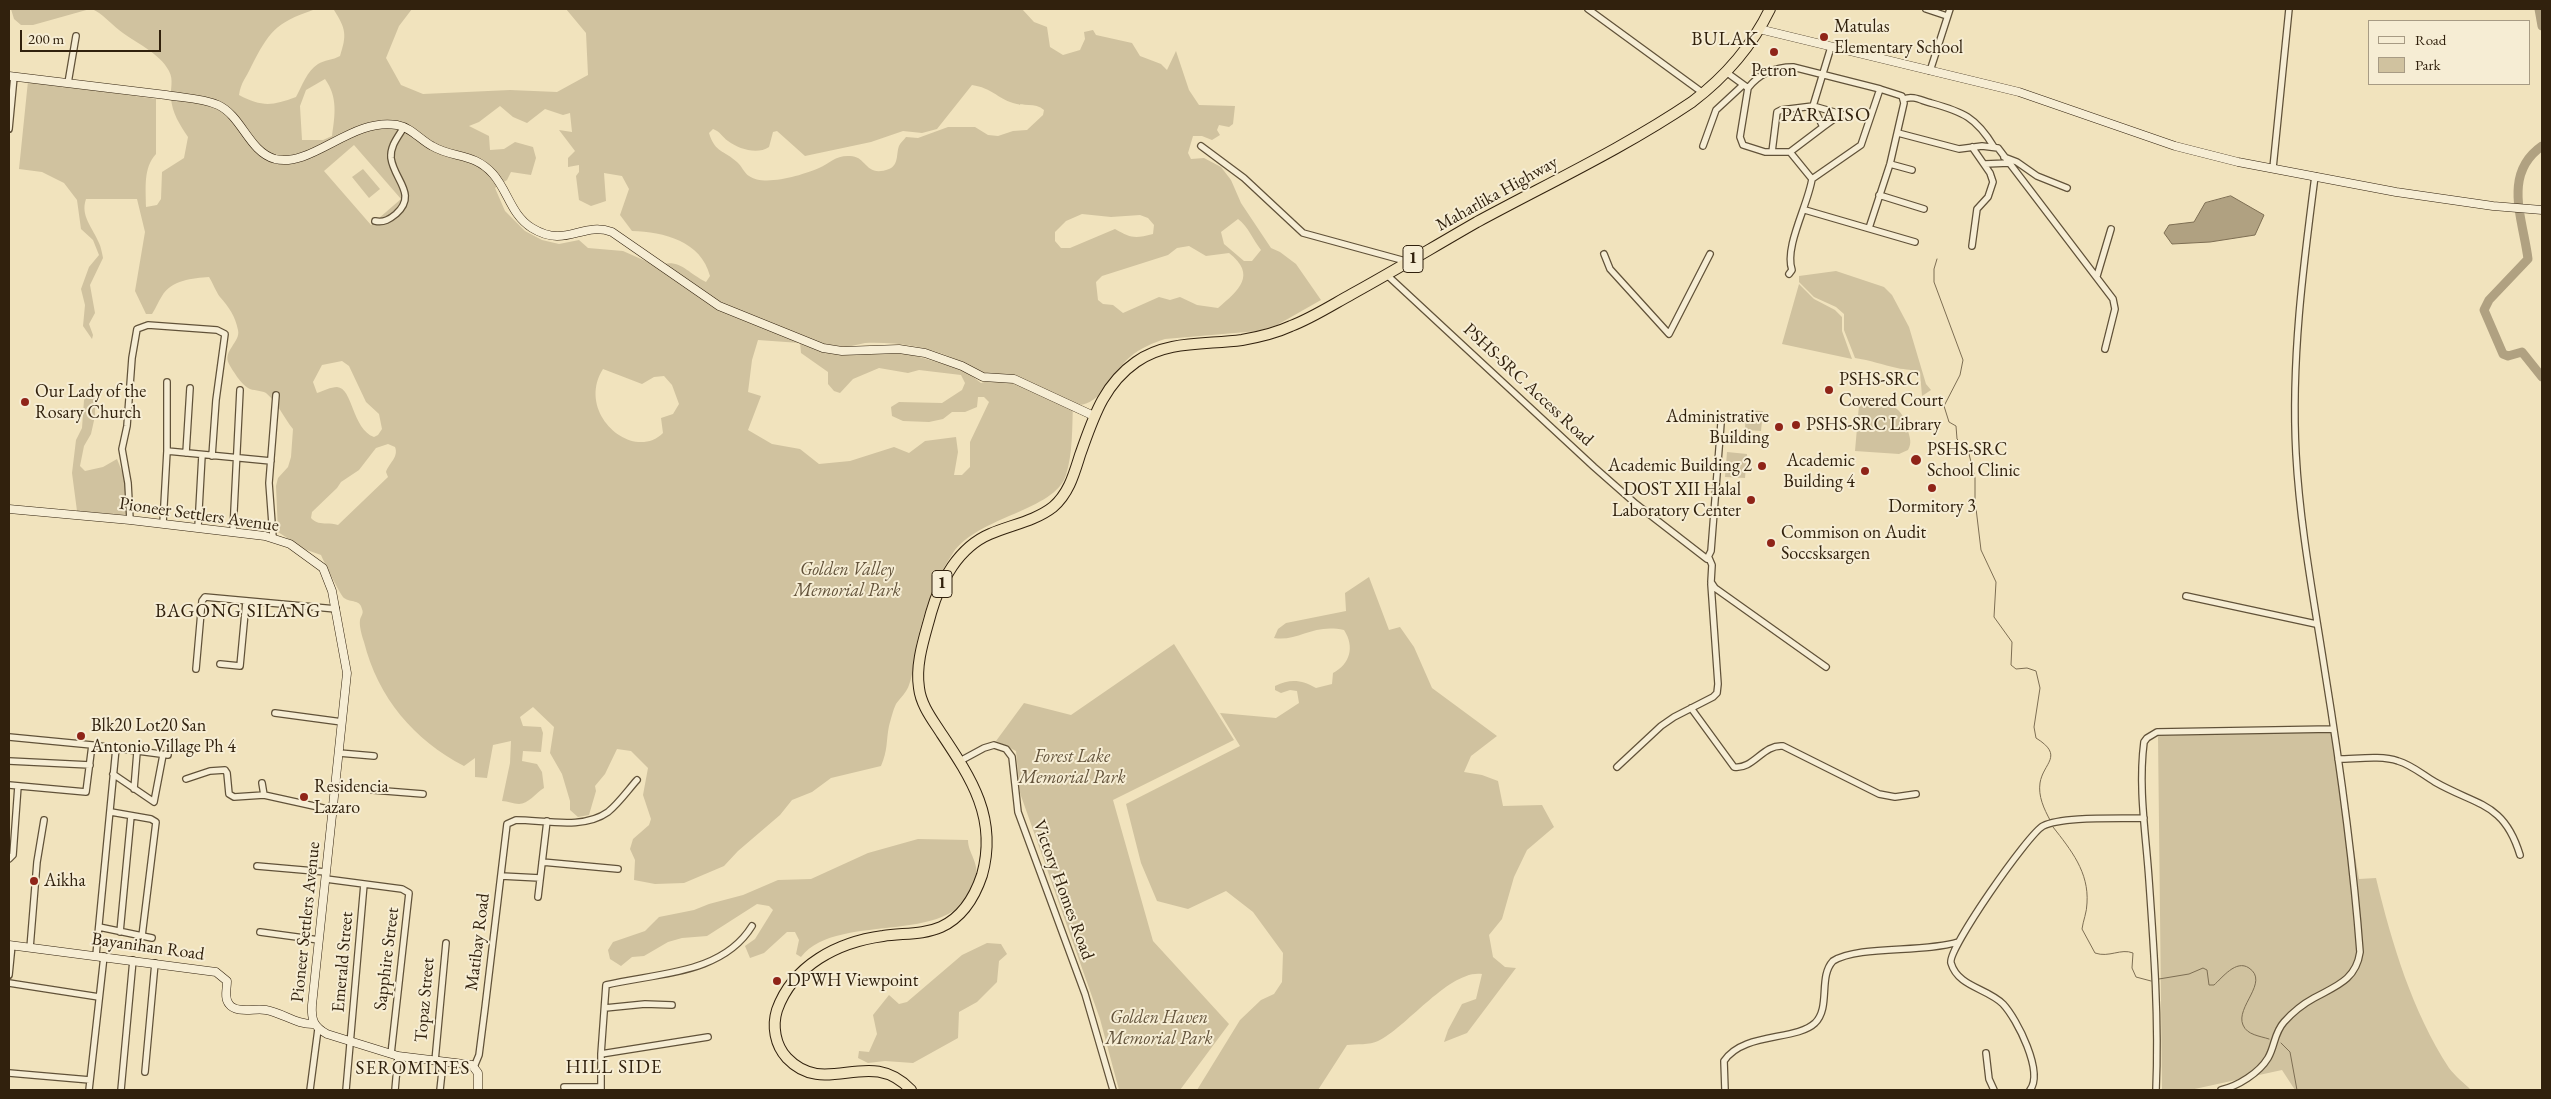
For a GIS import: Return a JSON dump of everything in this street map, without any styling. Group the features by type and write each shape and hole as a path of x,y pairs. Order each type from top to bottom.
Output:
{"highway":[{"name":"Maharlika Highway","path":"960,761 927,711 919,689 920,658 938,591 963,553 977,540 1044,512 1059,501 1072,481 1094,416 1114,381 1148,354 1176,346 1241,340 1281,330 1309,318 1654,125 1703,93 1726,72 1759,29 1770,9"},
{"name":"1","path":"911,1090 894,1077 878,1070 818,1075 801,1070 782,1052 776,1035 775,1021 778,1008 790,986 804,970 824,954 842,945 863,939 934,930 951,922 970,901 976,891 985,861 986,833 979,796 960,761"}],"main road":[{"path":"1759,29 2019,92 2175,146 2273,168 2396,192 2542,210"},
{"path":"12,76 198,99 218,105 232,115 264,154 280,160 300,156 367,127 394,125 404,127 433,147 466,156 485,166 499,183 519,217 531,228 556,237 566,237 595,228 612,232 703,297 733,314 832,350 885,348 924,353 962,366 983,377 1014,379 1094,416"},
{"name":"Pioneer Settlers Avenue","path":"9,509 163,523 273,537 290,544 323,568 331,585 347,673 312,1005 316,1026"},
{"name":"Bayanihan Road","path":"10,945 100,955 220,974 227,981 227,1002 236,1009 268,1010 304,1024 316,1026"},
{"path":"316,1026 352,1042 395,1055 474,1067 478,1073 478,1090"}],"street":[{"path":"1588,9 1703,93"},
{"path":"1926,9 1948,16"},
{"path":"1930,71 1950,9"},
{"path":"2273,168 2289,9"},
{"path":"68,83 76,36"},
{"path":"1823,127 1813,106 1831,47"},
{"path":"1704,146 1716,110 1765,74 1782,67 1801,67 1898,94 1904,99 1912,98 1958,110 1980,127 2097,276 2114,304 2104,349"},
{"path":"1726,72 1746,87"},
{"path":"9,129 12,76"},
{"path":"1746,87 1740,140 1746,148 1772,152 1790,152 1841,114"},
{"path":"1789,274 1792,270 1789,262 1791,247 1804,210 1812,179 1861,145 1880,89"},
{"path":"1869,228 1890,164 1904,99"},
{"path":"1772,152 1778,111 1813,106 1850,117"},
{"path":"375,220 385,221 390,218 400,210 406,198 406,191 391,157 395,141 404,127"},
{"path":"1898,133 1952,148 1994,147"},
{"path":"1202,146 1244,178 1303,233 1409,262"},
{"path":"1972,147 1984,164 1993,182 1987,200 1977,209 1972,246"},
{"path":"1790,152 1812,179"},
{"path":"2004,156 2018,162 2037,176 2067,188"},
{"path":"1984,164 2009,162"},
{"path":"1890,164 1912,170"},
{"path":"2221,1090 2240,1082 2261,1066 2268,1058 2277,1032 2282,1024 2312,999 2339,986 2350,978 2359,963 2360,952 2354,882 2338,759 2316,624 2296,455 2294,387 2315,176"},
{"path":"1879,195 1924,209"},
{"path":"1804,210 1915,242"},
{"path":"2097,276 2111,229"},
{"path":"1604,254 1610,269 1669,334 1710,254"},
{"name":"PSHS-SRC Access Road","path":"1387,275 1608,479 1703,558 1709,558"},
{"path":"130,520 127,473 122,449 127,422 132,358 137,329 140,326 217,330 226,334 216,400 212,456"},
{"path":"163,523 167,451 167,382"},
{"path":"186,453 190,388"},
{"path":"233,531 240,390"},
{"path":"273,537 270,502 276,395"},
{"path":"1617,767 1661,726 1691,708 1713,698 1718,690 1711,584 1712,565 1709,558 1721,423"},
{"path":"167,451 271,461"},
{"path":"198,527 202,455"},
{"path":"1711,584 1826,667"},
{"path":"2186,596 2316,624"},
{"path":"196,669 203,598 246,602 256,600 336,609"},
{"path":"220,664 240,666 246,602"},
{"path":"1691,708 1734,767 1745,765 1770,748 1783,746 1879,794 1895,797 1916,794"},
{"path":"275,713 342,722"},
{"path":"2156,1090 2158,996 2142,783 2144,742 2157,732 2333,730"},
{"path":"9,737 92,745 165,755 154,802 113,774"},
{"path":"9,786 86,792 92,745"},
{"name":"Victory Homes Road","path":"960,761 984,748 994,745 1006,749 1012,757 1018,812 1085,994 1113,1090"},
{"path":"89,1090 99,997 99,928 116,748"},
{"path":"134,789 137,752"},
{"path":"339,753 374,756"},
{"path":"2338,759 2388,759 2411,766 2436,782 2498,814 2512,832 2520,855"},
{"path":"9,761 90,765"},
{"path":"186,779 222,769 227,773 230,796 264,795 332,810"},
{"path":"538,897 547,821 577,822 596,818 611,808 637,780"},
{"path":"262,783 264,795"},
{"path":"9,859 13,855 18,786"},
{"path":"335,787 423,794"},
{"path":"111,812 151,819 156,822 142,936"},
{"path":"120,932 131,816"},
{"path":"2030,1090 2034,1080 2033,1070 2023,1036 2003,1004 1992,996 1966,983 1956,972 1950,960 1958,942 2026,842 2042,826 2054,822 2144,818"},
{"path":"30,948 37,862 44,820"},
{"name":"Matibay Road","path":"474,1067 479,1055 502,876 506,827 509,822 516,820 547,821"},
{"path":"542,862 618,869"},
{"name":"Sapphire Street","path":"257,866 402,889 410,896 395,1055"},
{"path":"502,876 540,878"},
{"name":"Emerald Street","path":"346,1090 352,1042 364,884"},
{"path":"564,1087 600,1089 606,985 675,973 708,961 736,946 752,926"},
{"path":"99,928 152,938"},
{"path":"260,932 319,940"},
{"path":"1725,1090 1724,1061 1734,1051 1751,1043 1807,1028 1816,1022 1824,1000 1828,969 1833,961 1841,957 1866,953 1925,950 1958,942"},
{"name":"Topaz Street","path":"440,1090 439,1061 446,943"},
{"path":"9,975 10,945"},
{"path":"121,1090 133,960"},
{"path":"145,1072 155,963"},
{"path":"9,983 99,997"},
{"path":"606,1008 672,1005"},
{"path":"310,1090 316,1026"},
{"path":"601,1054 708,1037"},
{"path":"1986,1053 1989,1079 1994,1090"},
{"path":"395,1055 395,1090"},
{"path":"9,1073 90,1080"}],"green space":[{"path":"11,9 90,9 33,25 21,25 14,19"},
{"name":"Golden Valley Memorial Park","path":"92,9 412,9 399,26 386,58 401,85 423,94 510,90 557,92 588,75 586,33 566,9 1022,9 1034,22 1047,27 1050,47 1063,55 1080,50 1085,39 1084,32 1093,30 1096,35 1132,43 1140,56 1161,64 1167,70 1176,51 1189,90 1199,105 1235,106 1233,124 1229,127 1219,125 1217,130 1220,135 1212,140 1202,136 1193,136 1188,153 1191,159 1204,158 1221,167 1231,180 1241,203 1271,248 1296,264 1321,300 1277,325 1258,331 1165,339 1151,344 1130,357 1098,396 1082,405 1073,404 1070,458 1066,475 1059,487 1032,506 980,530 953,553 941,573 931,595 920,630 909,685 893,712 885,755 881,766 831,778 812,792 792,800 780,815 738,851 724,866 684,883 655,884 634,880 635,860 630,849 633,839 649,825 651,819 643,795 648,768 631,751 617,749 605,774 595,786 596,791 589,815 578,817 570,810 570,801 562,774 550,753 554,727 533,707 520,717 523,726 541,727 543,733 541,752 523,751 522,761 537,764 542,772 544,788 522,804 502,801 510,763 511,741 493,745 487,778 475,777 475,758 464,766 446,756 429,744 400,715 378,681 370,662 360,625 363,612 361,606 357,602 342,596 321,555 304,549 278,532 276,486 278,478 288,467 291,457 293,429 270,397 264,392 245,386 229,364 228,355 237,339 238,330 229,308 209,277 189,279 171,286 162,296 152,314 146,314 135,291 145,232 137,199 86,199 86,216 100,245 103,258 90,285 95,313 89,324 93,335 92,339 83,326 85,305 81,289 89,267 99,255 93,240 81,229 77,200 64,183 42,172 19,169 28,81 156,99 156,154 147,172 146,207 157,205 161,199 162,172 184,158 188,137 173,109 171,78 165,65 153,53","holes":["313,10 334,10 344,32 344,43 340,56 314,67 305,79 296,97 267,104 254,102 239,95 242,83 263,45 274,30 290,19","325,79 334,99 335,113 332,136 323,140 302,140 300,106 306,90","972,85 985,88 1013,103 1033,105 1044,110 1043,115 1027,130 1013,131 998,136 988,135 975,127 948,127 918,138 906,137 899,146 894,165 889,169 875,171 860,159 845,156 803,174 774,180 756,179 749,176 737,162 717,148 709,133 713,129 732,144 743,149 759,151 769,147 773,132 777,131 805,156 871,142 903,131 922,133 937,129","500,106 513,117 527,123 545,109 563,115 570,113 572,132 559,130 575,151 568,158 568,167 579,165 579,172 576,176 579,200 591,206 606,201 604,173 622,176 629,189 620,215 632,231 668,236 680,241 699,254 710,276 706,282 677,264 671,263 657,266 623,251 588,248 579,240 559,244 542,240 525,231 505,211 495,188 507,180 511,172 531,175 536,158 533,147 515,142 504,149 490,150 489,136 469,126 479,122","354,145 401,199 371,225 324,171","1082,214 1111,217 1140,215 1148,218 1154,225 1153,234 1141,237 1129,236 1115,229 1070,248 1061,248 1055,241 1055,232 1066,221","1238,219 1248,229 1261,250 1252,261 1244,261 1224,244 1221,232","1189,246 1206,256 1229,253 1242,268 1243,275 1242,282 1233,295 1218,308 1197,305 1180,297 1170,300 1159,297 1123,313 1113,305 1103,304 1098,300 1096,282 1102,276 1168,255 1177,248","758,340 800,343 801,353 828,372 828,384 834,391 840,393 853,379 879,368 908,373 919,370 961,375 965,383 962,390 942,403 899,402 891,407 892,416 903,421 929,422 943,419 952,412 965,412 977,407 978,397 984,397 989,402 970,442 970,467 962,475 954,475 958,452 956,437 925,441 909,453 894,447 850,461 819,464 800,449 772,444 748,430 761,396 748,392 752,360","865,343 888,343 910,346 932,350 989,375 988,381 981,383 964,370 895,350 825,351 823,344 847,347","342,361 349,366 366,402 379,414 382,429 374,437 367,433 361,426 350,401 342,389 335,387 317,393 313,382 322,365","603,369 642,384 654,377 664,376 672,385 679,404 673,414 661,418 663,433 651,441 637,442 623,438 611,429 602,416 596,402 596,386","388,444 395,447 395,457 386,472 388,477 338,525 314,521 311,518 312,512 341,482 359,470 376,448"]},
{"path":"363,169 380,189 369,198 352,177"},
{"path":"1836,271 1884,287 1892,295 1909,327 1926,384 1931,390 1922,396 1920,373 1855,358 1844,330 1844,314 1836,307 1814,297 1799,282 1799,276"},
{"path":"1799,284 1814,299 1835,310 1842,317 1842,331 1852,359 1782,344"},
{"path":"90,390 95,391 95,416 91,434 84,446 80,466 85,471 103,467 117,459 125,479 127,515 77,511 72,473 76,440 82,428 84,400"},
{"path":"1859,405 1885,405 1897,409 1905,420 1910,443 1908,450 1899,454 1855,451"},
{"path":"1746,410 1763,411 1761,431 1745,430"},
{"path":"1727,452 1747,454 1745,478 1725,477"},
{"path":"1369,577 1389,630 1400,627 1414,647 1432,688 1497,736 1471,756 1464,772 1482,775 1498,781 1503,806 1542,805 1554,827 1527,850 1514,877 1502,919 1489,935 1493,957 1505,967 1516,968 1467,1033 1444,1042 1448,1030 1462,1004 1476,999 1482,974 1469,975 1442,990 1402,1024 1378,1041 1367,1044 1347,1045 1318,1090 1197,1090 1240,1020 1261,1000 1274,994 1282,982 1283,953 1253,912 1226,891 1188,909 1157,901 1141,863 1126,804 1240,746 1220,713 1276,718 1299,703 1297,691 1290,690 1281,693 1275,690 1275,686 1291,681 1306,683 1316,688 1332,684 1333,673 1343,665 1349,654 1349,643 1344,630 1323,629 1283,639 1274,638 1278,629 1286,623 1346,611 1345,593"},
{"name":"Forest Lake Memorial Park","path":"1174,644 1234,740 1113,800 1153,941 1229,1024 1180,1090 1119,1090 1100,1019 1020,793 1016,751 996,741 1024,703 1071,715"},
{"path":"2333,729 2359,879 2376,878 2396,952 2424,1024 2449,1068 2471,1090 2295,1090 2282,1070 2190,1090 2162,1090 2158,736"},
{"path":"918,839 968,840 968,845 975,862 976,877 966,900 948,914 924,922 898,927 843,934 819,943 801,957 796,954 799,940 795,932 787,932 764,953 750,958 745,946 755,939 773,910 769,906 757,904 707,936 682,938 668,942 644,956 632,957 621,966 610,959 608,950 613,942 645,931 659,917 694,910 743,895 778,880 811,879 868,853"},
{"path":"987,943 1001,944 1007,954 999,961 997,982 977,1002 959,1012 958,1038 913,1063 885,1061 868,1063 858,1058 859,1051 869,1052 877,1034 873,1015 889,995 899,1004 907,1002 962,955"}],"shaded area":[{"path":"2231,196 2264,215 2255,235 2210,242 2172,244 2164,233 2169,225 2194,222 2205,203"}],"waterway":[{"path":"2539,9 2542,26"},
{"path":"2542,146 2530,157 2522,170 2519,184 2518,198 2528,259 2489,300 2484,310 2503,354 2508,356 2522,352 2542,377"},
{"path":"1937,259 1934,269 1934,282 1963,360 1960,375 1944,406 1949,422 1956,426 1957,439 1968,450 1975,478 1975,500 1981,550 1996,582 1994,617 2012,642 2011,665 2016,669 2027,668 2036,671 2040,688 2034,727 2036,738 2045,744 2051,755 2042,776 2040,793 2050,820"},
{"path":"2053,827 2078,862 2082,871 2087,892 2082,929 2095,953 2133,953 2132,968 2136,977 2151,981"},
{"path":"2159,979 2189,974 2203,968 2207,970 2209,985 2214,985 2234,968 2239,966 2249,968 2256,980 2244,1010 2243,1025 2247,1031 2269,1039"},
{"path":"2281,1043 2290,1052 2297,1090"}],"place":[{"name":"Matulas Elementary School","path":"1824,37"},
{"name":"Petron","path":"1774,52"},
{"name":"PSHS-SRC Covered Court","path":"1829,390"},
{"name":"Our Lady of the Rosary Church","path":"25,402"},
{"name":"PSHS-SRC Library","path":"1796,425"},
{"name":"Administrative Building","path":"1779,427"},
{"name":"PSHS-SRC School Clinic","path":"1916,460"},
{"name":"Academic Building 2","path":"1762,466"},
{"name":"Academic Building 4","path":"1865,471"},
{"name":"Dormitory 3","path":"1932,488"},
{"name":"DOST XII Halal Laboratory Center","path":"1751,500"},
{"name":"Commison on Audit Soccsksargen","path":"1771,543"},
{"name":"Blk20 Lot20 San Antonio Village Ph 4","path":"81,736"},
{"name":"Residencia Lazaro","path":"304,797"},
{"name":"Aikha","path":"34,881"},
{"name":"DPWH Viewpoint","path":"777,981"}],"district":[{"name":"BULAK","path":"1725,40"},
{"name":"PARAISO","path":"1826,116"},
{"name":"BAGONG SILANG","path":"238,612"},
{"name":"HILL SIDE","path":"614,1068"},
{"name":"SEROMINES","path":"413,1069"}],"park label":[{"name":"Golden Haven Memorial Park","path":"1159,1028"}]}
